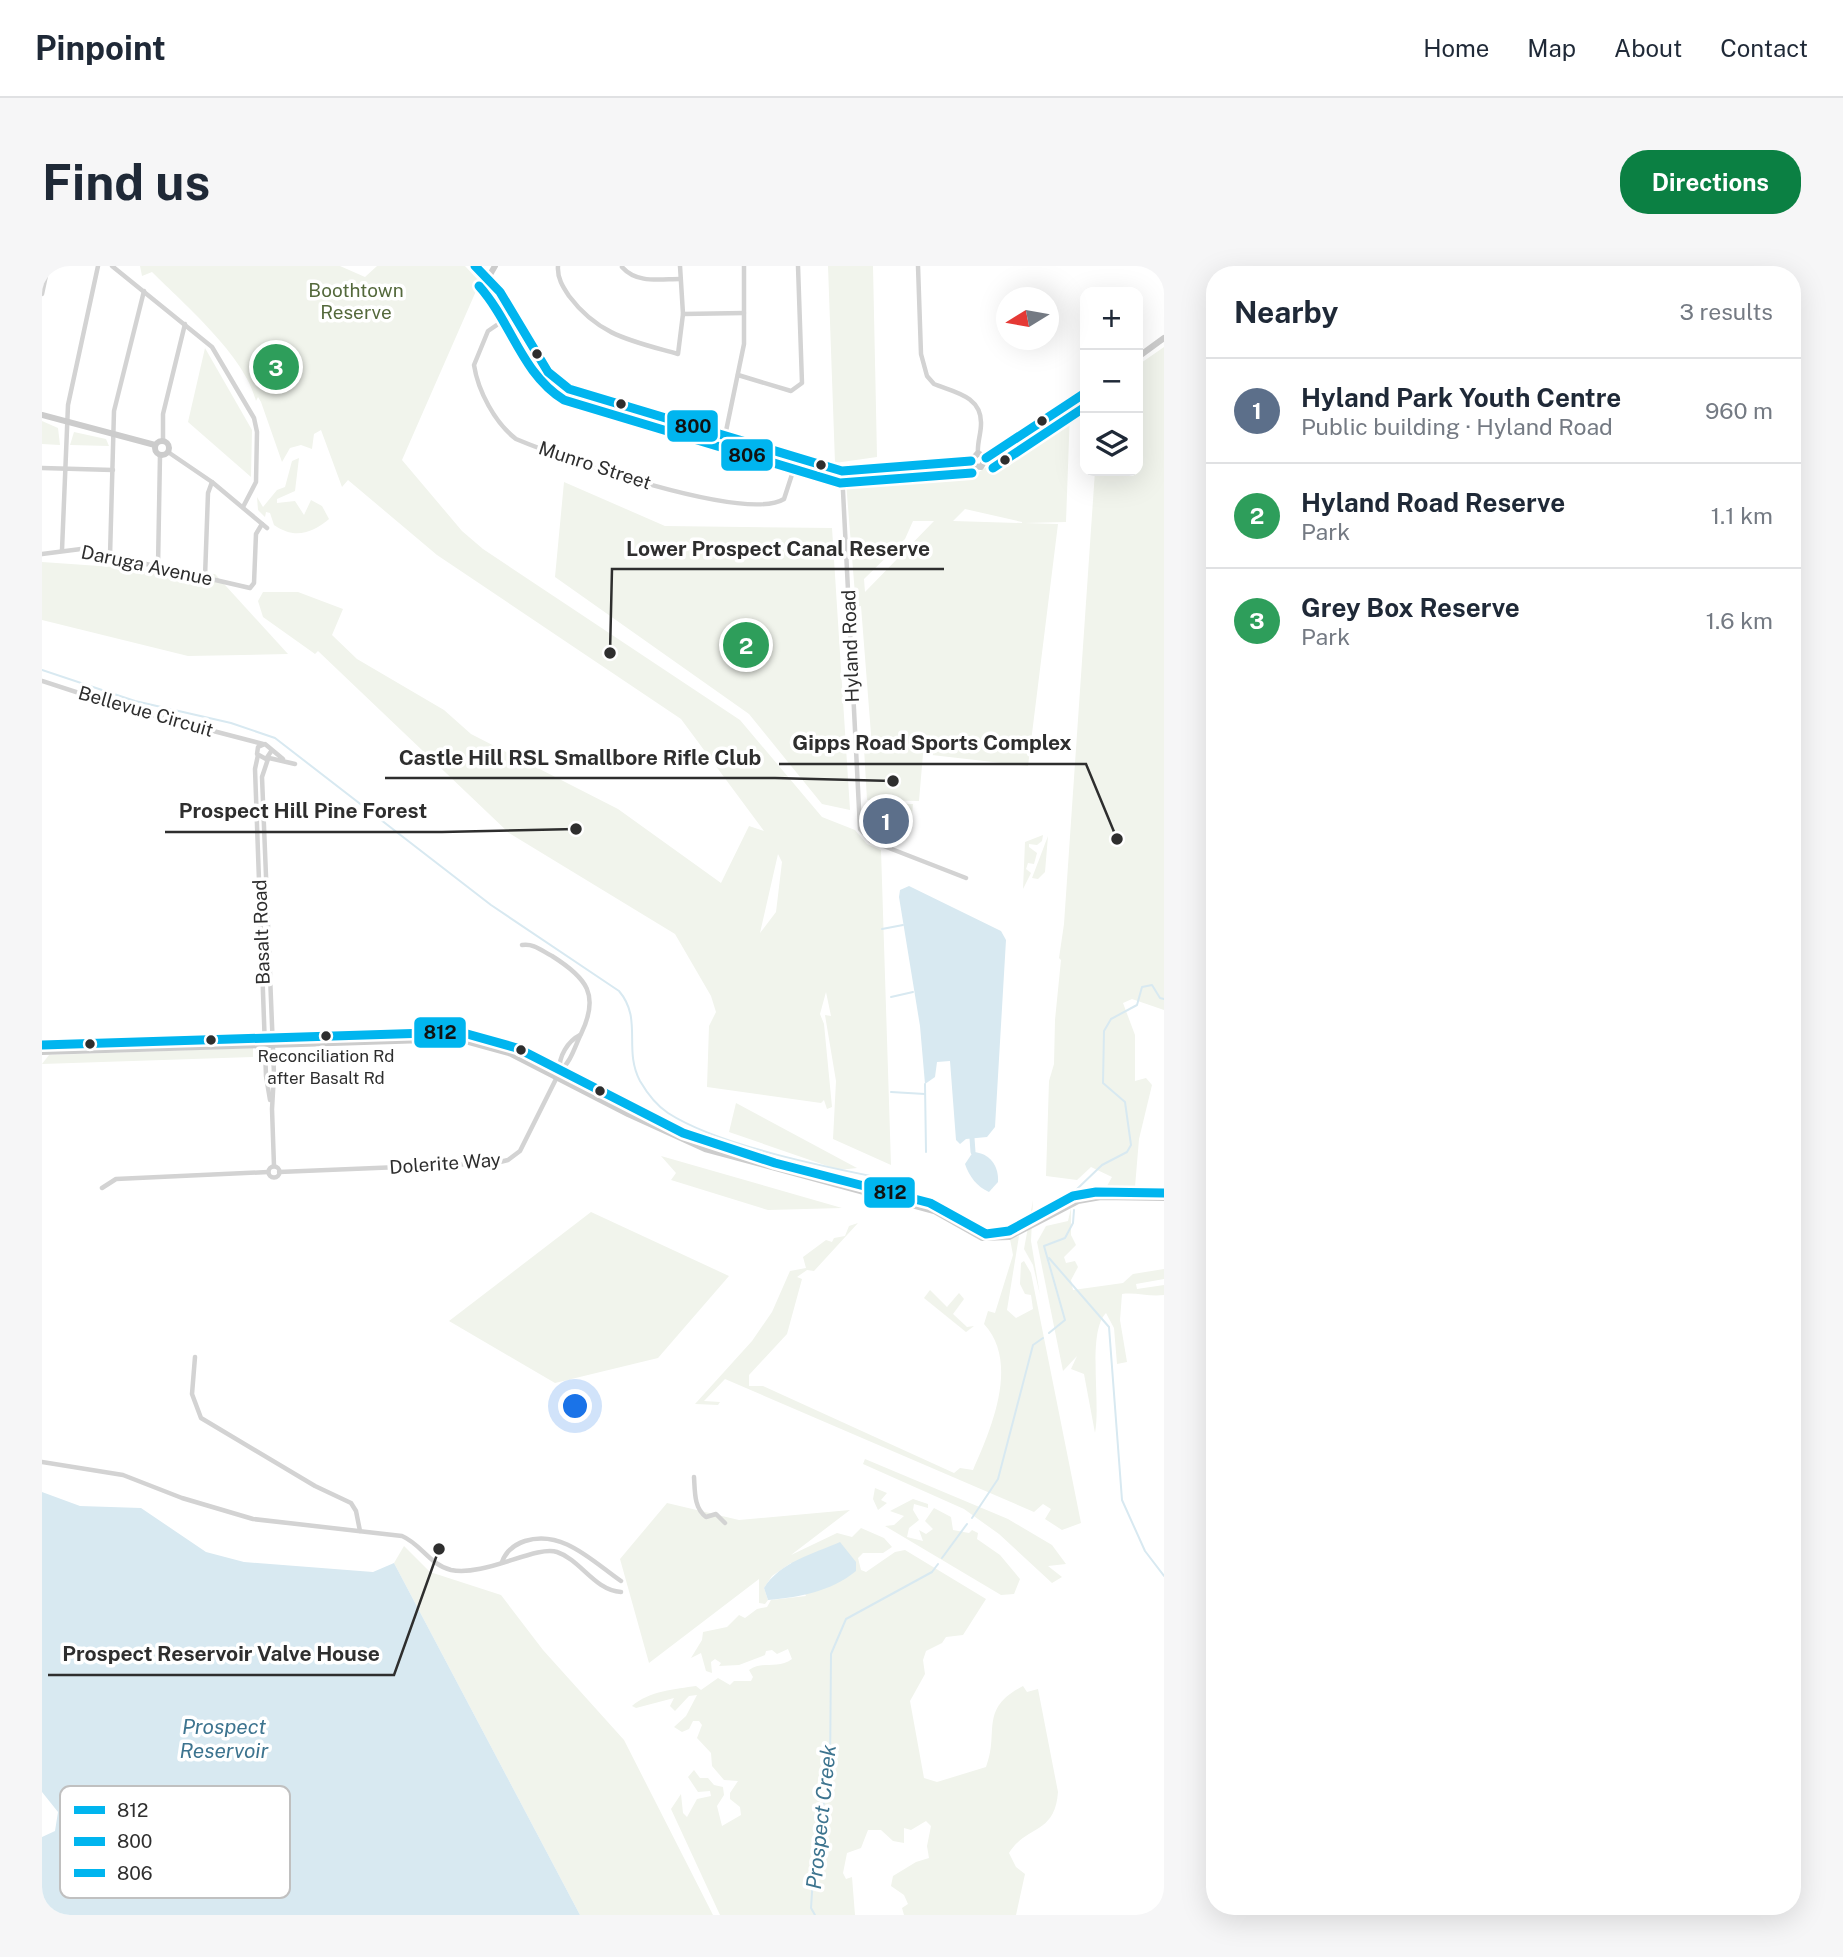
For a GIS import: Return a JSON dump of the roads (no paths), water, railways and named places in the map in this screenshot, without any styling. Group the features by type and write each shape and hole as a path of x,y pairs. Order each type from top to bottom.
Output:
{"main road":[{"path":"475,266 488,278 513,314 544,367 564,386 842,471 971,461 978,453 986,458"},
{"path":"488,278 495,266"},
{"path":"1143,353 1164,338"},
{"path":"971,461 974,466 981,467 986,458 1080,396"},
{"path":"42,415 66,424 155,445 163,441 168,445 168,452 160,455 155,445"},
{"path":"42,1052 460,1032 507,1044 558,1074 681,1133 770,1162 930,1203 979,1232 1005,1233 1030,1223 1067,1202 1101,1195 1164,1193"},
{"path":"42,1045 264,1041"},
{"path":"1101,1195 1164,1198"}],"street":[{"path":"42,294 48,266"},
{"path":"62,550 66,424 99,266"},
{"path":"112,266 212,347 256,426 256,482 243,507 168,452"},
{"path":"558,266 561,285 585,317 626,340 678,354 683,314 680,266"},
{"path":"725,437 744,344 744,266"},
{"path":"738,375 791,391 802,383 798,266"},
{"path":"918,266 924,367 934,383 959,392 975,406 981,425 978,453"},
{"path":"622,267 633,276 643,279 680,279"},
{"path":"110,555 115,405 144,291"},
{"path":"683,314 744,313"},
{"name":"Munro Street","path":"513,314 488,331 474,366 485,397 507,432 516,439 686,495 742,502 776,504 784,499 797,459"},
{"path":"163,441 163,414 186,324"},
{"path":"158,567 160,455"},
{"path":"42,468 113,470"},
{"name":"Hyland Road","path":"842,471 860,829 871,841 966,878"},
{"path":"205,577 208,493 212,482"},
{"name":"Daruga Avenue","path":"42,554 81,549 252,587 257,534 264,526 243,507"},
{"name":"Bellevue Circuit","path":"42,681 263,744"},
{"path":"249,742 257,755 283,759"},
{"path":"257,755 263,744 283,759 295,764"},
{"name":"Basalt Road","path":"272,750 262,777 264,1041 272,1109"},
{"name":"Basalt Road","path":"257,755 255,769 273,1040 274,1166"},
{"name":"Dolerite Way","path":"268,1172 273,1178 279,1172 508,1160 520,1151 558,1074 559,1062 575,1037 581,1035 591,1014 589,994 584,983 569,967 534,946 522,945"},
{"path":"102,1188 116,1179 268,1172 274,1166 279,1172"},
{"path":"195,1357 192,1394 201,1418 315,1486 352,1503 360,1531"},
{"path":"42,1462 122,1475 206,1506 254,1519 402,1536 417,1545 437,1564 453,1570 476,1570 540,1552 557,1552 610,1591 621,1592"},
{"path":"694,1477 696,1505 702,1515 706,1517 716,1514 725,1523"},
{"path":"502,1563 506,1552 522,1542 555,1538 621,1581"}],"water":[{"path":"909,886 1001,931 1006,940 995,1127 987,1137 966,1139 960,1144 956,1140 950,1061 937,1062 935,1077 925,1084 920,1026 899,897 900,890"},
{"path":"973,1152 989,1158 995,1166 998,1182 989,1192 971,1177 965,1164"},
{"name":"Prospect Reservoir","path":"42,1492 80,1506 141,1508 206,1552 244,1562 373,1572 394,1563 580,1915 42,1915 42,1837 55,1831 58,1812 42,1792"},
{"path":"840,1542 856,1562 856,1571 825,1589 768,1600 764,1588 779,1572 798,1560"}],"waterway":[{"path":"42,670 135,701 231,723 275,738 491,905 619,991 630,1012 635,1069 649,1094 668,1113 690,1125 745,1146 891,1180"},
{"path":"882,929 903,925"},
{"name":"Prospect Creek","path":"1077,1189 1102,1165 1127,1152 1131,1145 1125,1102 1103,1083 1104,1031 1111,1019 1137,1005 1142,987 1152,985 1160,998 1164,999"},
{"path":"891,997 913,992"},
{"path":"925,1084 926,1152"},
{"path":"891,1092 925,1094"},
{"path":"972,1138 973,1152"},
{"name":"Prospect Creek","path":"1049,1333 1065,1320 1044,1246 1065,1238 1073,1223 1074,1210"},
{"path":"1049,1258 1109,1327 1122,1500 1145,1551 1164,1576"},
{"name":"Prospect Creek","path":"972,1518 998,1479 1033,1345 1043,1338"},
{"name":"Prospect Creek","path":"942,1558 967,1524"},
{"name":"Prospect Creek","path":"815,1915 811,1908 815,1847 830,1772 831,1654 846,1619 932,1572 938,1564"}],"place":[{"name":"Grey Box Reserve","path":"276,367"},
{"name":"Hyland Road Reserve","path":"746,645"},
{"name":"Lower Prospect Canal Reserve","path":"610,653"},
{"name":"Castle Hill RSL Smallbore Rifle Club","path":"893,781"},
{"name":"Hyland Park Youth Centre","path":"886,821"},
{"name":"Prospect Hill Pine Forest","path":"576,829"},
{"name":"Gipps Road Sports Complex","path":"1117,839"},
{"name":"Reconciliation Rd after Basalt Rd","path":"326,1036"},
{"name":"Prospect Reservoir Valve House","path":"439,1549"}],"park label":[{"name":"Boothtown Reserve","path":"356,301"}]}
